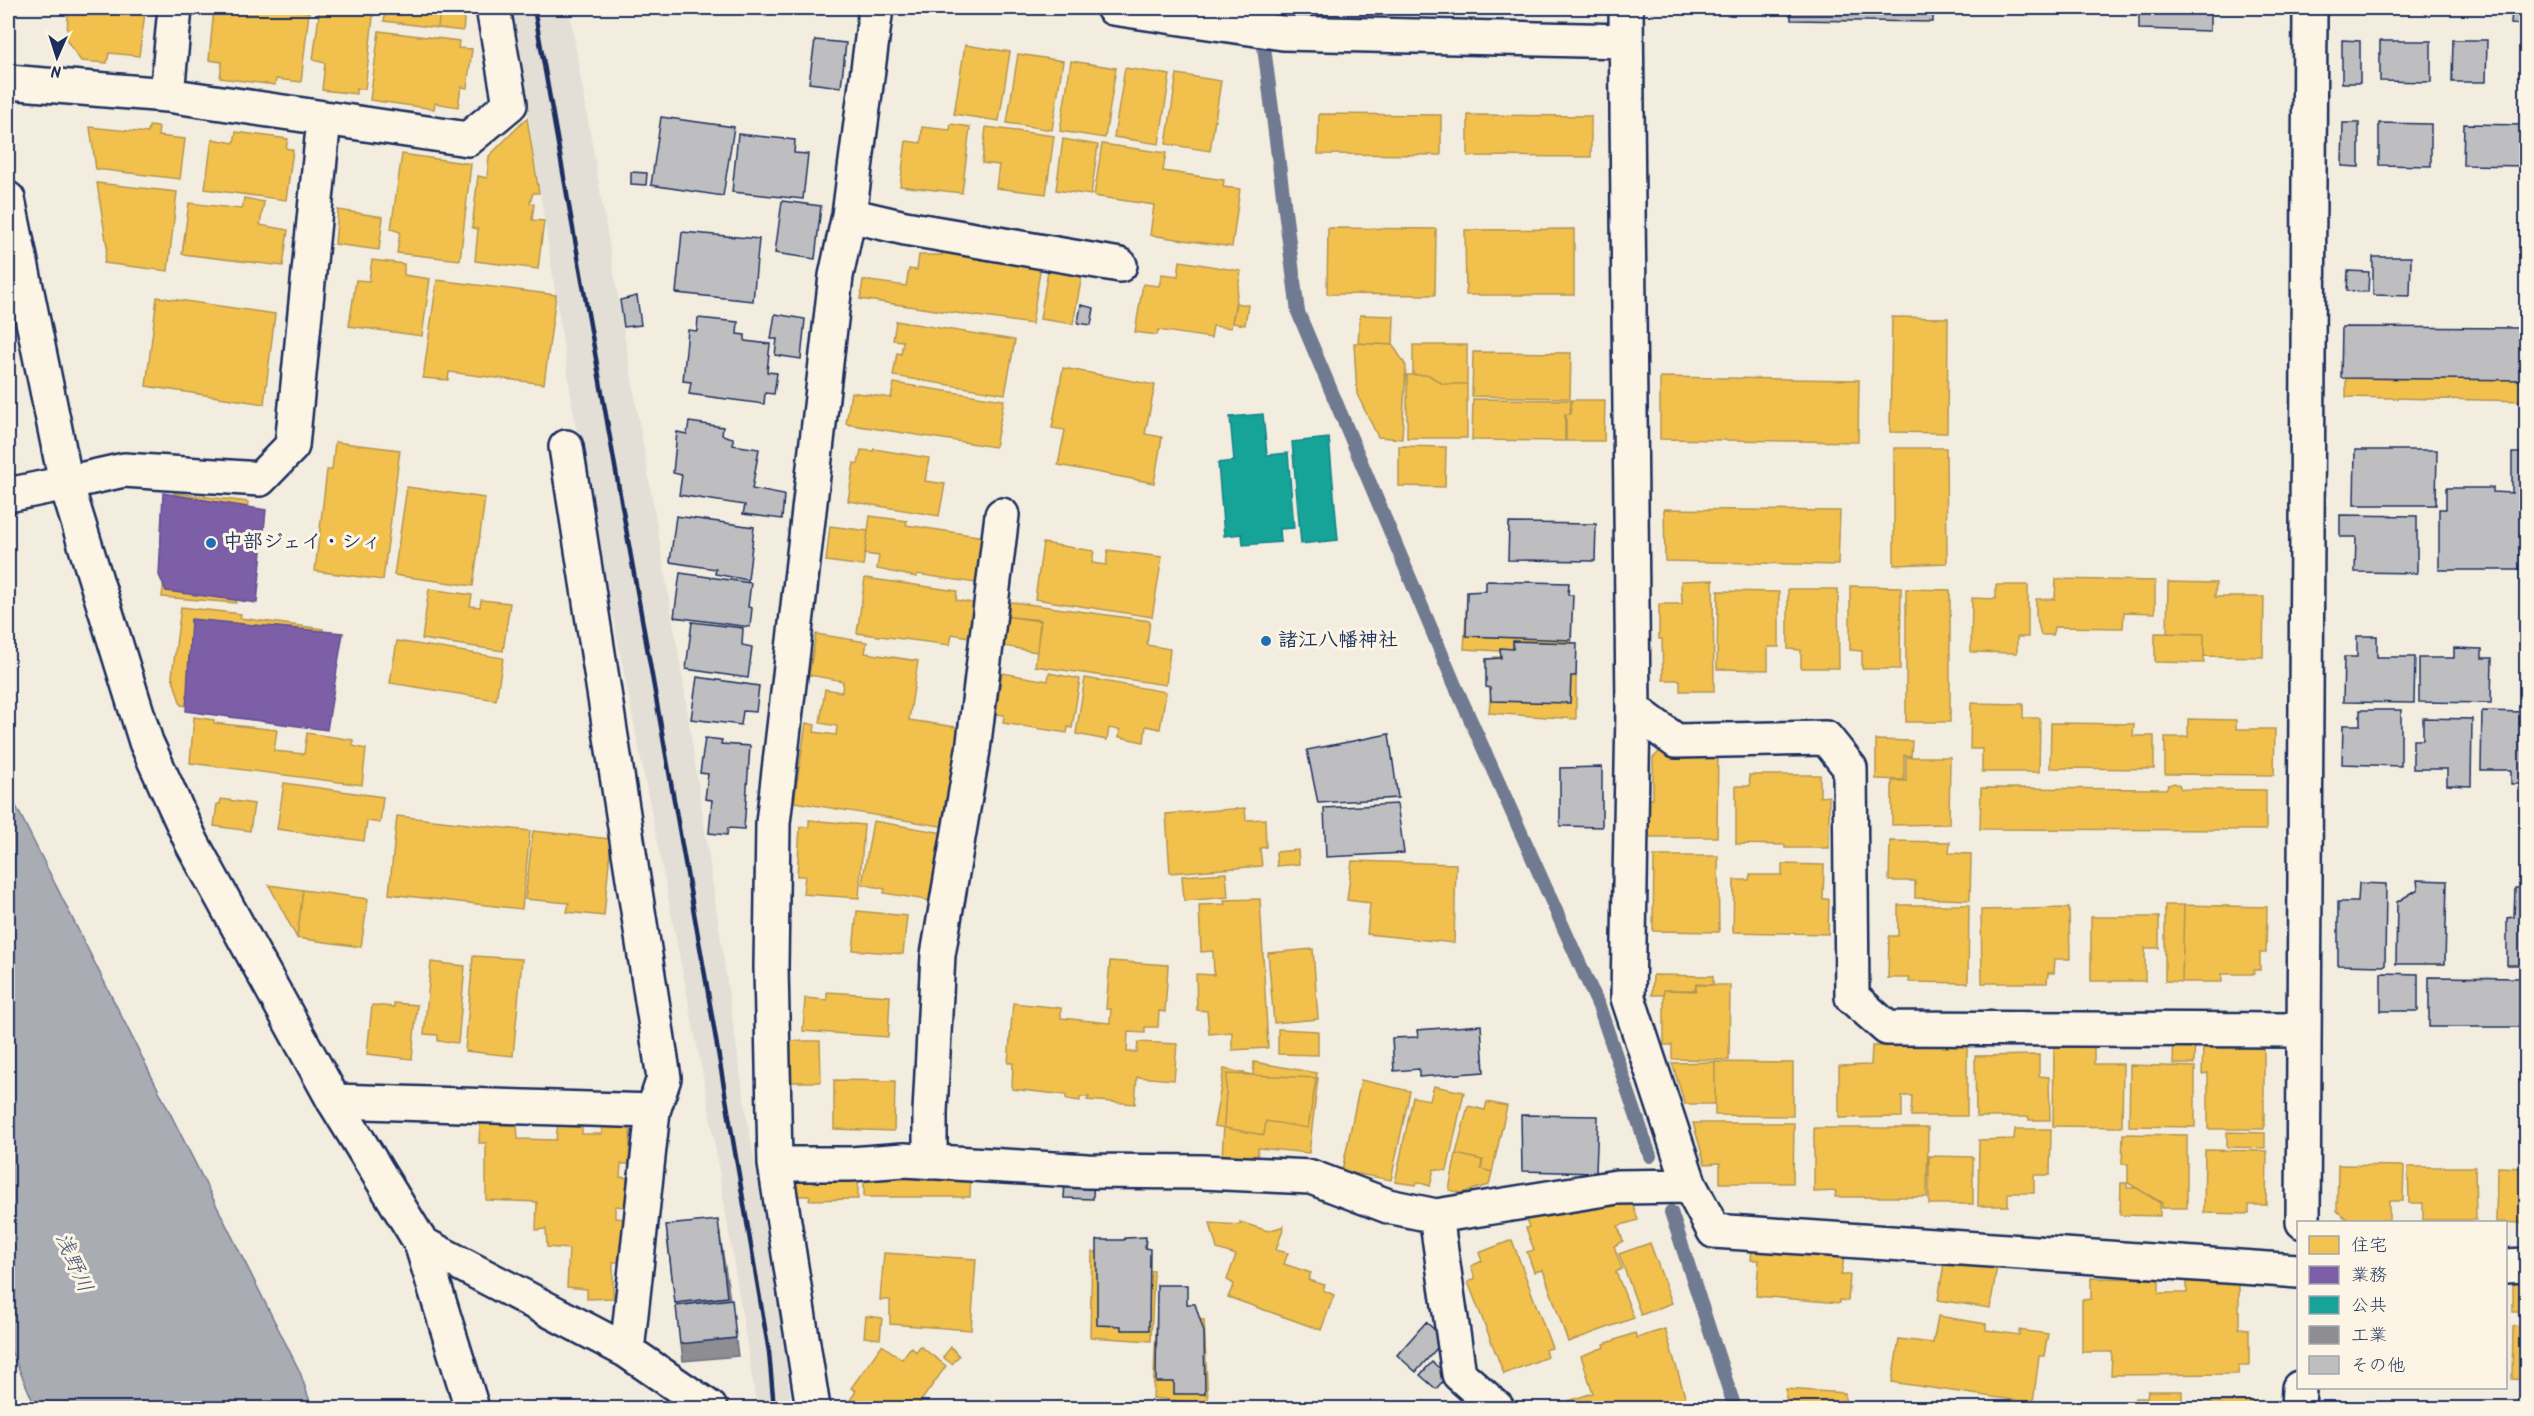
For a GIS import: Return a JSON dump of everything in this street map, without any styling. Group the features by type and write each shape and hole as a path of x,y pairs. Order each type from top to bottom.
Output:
{"street":[{"path":"167,95 175,8"},
{"path":"8,82 167,95 468,139 510,104 493,8"},
{"path":"813,1408 775,1164 771,967 773,823 836,276 849,215 876,8"},
{"path":"1113,8 1283,33 1626,41"},
{"path":"1626,8 1633,709 1629,998 1690,1186 1714,1232 2297,1270"},
{"path":"2303,1221 2310,8"},
{"path":"8,495 124,470 260,479 292,446 324,118"},
{"path":"8,199 66,483 146,742 192,843 334,1101 421,1243 472,1408"},
{"path":"849,215 905,228 1120,265"},
{"path":"566,447 664,1078 652,1111 627,1351"},
{"path":"930,1161 930,1112 938,955 973,750 1002,516"},
{"path":"1633,709 1676,741 1826,738 1850,768 1852,997 1887,1028 2304,1030"},
{"path":"334,1101 652,1111"},
{"path":"775,1164 930,1161 1087,1170 1311,1177 1388,1206 1436,1216 1617,1187 1690,1186"},
{"path":"1436,1216 1459,1374 1497,1408"},
{"path":"421,1243 627,1351 710,1408"},
{"path":"2507,1266 2526,1265"},
{"path":"2298,1408 2299,1389"}],"shaded area":[{"path":"512,8 569,8 682,674 747,1118 783,1322 791,1408 753,1408 756,1402 708,1102 576,428"}],"water":[{"name":"浅野川","path":"8,790 300,1372 312,1408 36,1408 8,1344"}],"building: 住宅":[{"path":"68,8 145,13 139,56 109,53 107,63 81,61 67,41"},
{"path":"214,8 276,8 309,12 301,82 276,79 275,85 220,78 222,62 209,60"},
{"path":"320,8 374,8 365,89 356,89 356,94 322,90 325,63 313,60"},
{"path":"386,8 440,8 438,28 384,21"},
{"path":"440,8 465,11 463,31 438,28"},
{"path":"379,31 459,41 458,48 472,49 467,88 461,87 458,107 435,103 434,109 370,100"},
{"path":"965,45 1010,52 999,121 954,114"},
{"path":"1018,54 1063,61 1052,130 1007,123"},
{"path":"1071,61 1116,68 1105,138 1060,131"},
{"path":"1125,68 1170,75 1159,144 1114,137"},
{"path":"1177,74 1221,81 1210,151 1166,144"},
{"path":"1319,114 1441,115 1441,155 1318,154"},
{"path":"1468,115 1591,116 1591,157 1468,156"},
{"path":"527,118 539,193 533,193 530,203 534,204 532,220 544,221 538,269 475,261 478,229 472,228 478,176 487,178 489,156"},
{"path":"951,124 970,127 962,193 900,186 906,141 921,143 922,127 950,130"},
{"path":"149,126 159,127 158,136 185,139 180,179 96,169 90,127 148,133"},
{"path":"986,127 1054,136 1046,194 996,188 999,165 982,163"},
{"path":"236,132 288,139 286,148 293,150 286,200 205,189 212,139 234,143"},
{"path":"1063,139 1098,145 1091,195 1056,190"},
{"path":"1102,144 1166,153 1163,171 1224,180 1223,187 1240,189 1232,247 1150,235 1154,205 1094,196"},
{"path":"402,154 471,164 460,260 397,253 400,232 391,229"},
{"path":"97,183 177,192 168,271 104,263 107,247"},
{"path":"244,198 264,202 260,225 288,230 283,266 182,254 189,203 242,209"},
{"path":"338,210 383,217 379,250 335,244"},
{"path":"1328,228 1436,229 1435,295 1327,294"},
{"path":"1574,229 1574,295 1466,295 1465,230"},
{"path":"942,251 1041,264 1032,324 860,299 863,280 906,286 909,269 917,270 919,255 942,255"},
{"path":"1050,258 1083,270 1073,324 1040,319"},
{"path":"372,260 404,264 404,275 430,279 422,336 349,326 356,280 369,281"},
{"path":"1180,261 1241,271 1231,328 1213,326 1211,338 1158,330 1157,335 1135,332 1143,284 1159,286 1162,274 1178,276"},
{"path":"437,280 556,295 544,384 449,372 448,380 423,378"},
{"path":"157,297 275,314 264,404 146,386"},
{"path":"1236,303 1248,305 1245,325 1232,323"},
{"path":"1360,315 1394,316 1393,345 1358,343"},
{"path":"1892,317 1948,318 1947,433 1890,432"},
{"path":"896,321 1015,340 1005,394 893,376 897,353 901,354 903,341 893,340"},
{"path":"2346,328 2526,331 2526,401 2346,397"},
{"path":"1354,343 1393,345 1406,366 1402,439 1378,437 1357,394"},
{"path":"1413,345 1467,345 1467,384 1443,384 1429,375 1413,375"},
{"path":"1473,352 1571,353 1570,398 1472,396"},
{"path":"1063,368 1155,385 1145,434 1162,437 1154,483 1058,465 1065,430 1052,428"},
{"path":"1407,375 1429,375 1443,384 1467,384 1467,438 1407,438"},
{"path":"1660,377 1859,380 1858,442 1660,439"},
{"path":"894,383 1004,400 995,447 846,424 851,392 891,398"},
{"path":"1473,399 1571,400 1571,414 1565,414 1565,441 1472,440"},
{"path":"1571,400 1605,400 1604,441 1566,441 1566,414 1570,414"},
{"path":"335,442 400,450 383,580 315,571 327,470 332,470"},
{"path":"1399,446 1446,447 1445,487 1399,486"},
{"path":"1894,448 1946,448 1947,563 1894,565"},
{"path":"874,449 929,458 925,481 945,484 939,516 848,501 854,463 858,464 861,450 874,451"},
{"path":"407,487 485,498 473,586 394,575"},
{"name":"中部ジェイ・シィ","path":"174,493 248,502 236,603 162,597"},
{"path":"1664,509 1840,511 1838,565 1665,561"},
{"path":"870,516 907,521 906,525 984,537 982,584 917,574 917,577 877,569 879,556 865,554"},
{"path":"830,526 868,531 863,566 826,561"},
{"path":"1043,543 1094,551 1092,563 1106,565 1108,550 1162,557 1152,617 1035,599"},
{"path":"865,578 957,591 956,600 973,603 969,637 952,634 950,645 857,633"},
{"path":"2056,579 2155,581 2155,613 2124,612 2123,628 2054,627 2053,635 2041,635 2036,615 2036,599 2055,599"},
{"path":"1713,580 1714,691 1680,691 1680,680 1663,680 1662,639 1659,639 1659,604 1682,604 1681,581"},
{"path":"2168,582 2216,583 2215,597 2264,597 2263,657 2204,656 2204,634 2167,633"},
{"path":"1996,585 2028,585 2028,637 2017,637 2017,653 1971,652 1972,598 1996,599"},
{"path":"1850,586 1901,587 1900,669 1862,669 1862,651 1850,650"},
{"path":"429,589 472,595 470,606 480,607 481,600 510,603 503,651 422,639"},
{"path":"1788,589 1838,589 1839,668 1801,668 1801,650 1788,649"},
{"path":"1906,589 1950,590 1950,722 1906,722"},
{"path":"1718,591 1779,592 1779,647 1768,647 1768,670 1717,669"},
{"path":"1467,600 1571,601 1572,655 1464,649"},
{"path":"1005,601 1150,621 1147,645 1170,649 1166,685 1035,666 1041,620 1003,616"},
{"path":"181,607 241,614 240,618 323,629 310,722 181,705 172,676"},
{"path":"1003,616 1040,621 1037,652 998,645"},
{"path":"2155,633 2204,634 2204,663 2155,662"},
{"path":"816,634 867,642 865,653 918,661 909,720 962,728 946,827 794,802 806,723 815,725 814,732 836,735 837,726 820,723 825,689 842,692 843,681 809,675"},
{"path":"397,641 503,658 496,700 390,683"},
{"path":"1494,657 1576,660 1576,719 1489,713"},
{"path":"1002,673 1048,681 1049,673 1080,679 1072,728 1068,727 1067,733 1003,723 1004,715 996,714"},
{"path":"1085,678 1166,692 1160,729 1146,726 1144,742 1119,737 1120,730 1109,728 1107,740 1076,734"},
{"path":"1971,703 2023,704 2023,718 2040,718 2039,772 1982,772 1982,749 1970,749"},
{"path":"194,717 214,720 214,723 277,730 274,751 304,754 307,733 353,740 353,746 366,749 362,785 190,763"},
{"path":"2188,719 2236,720 2236,729 2275,729 2274,775 2165,774 2165,737 2188,737"},
{"path":"2051,723 2134,724 2133,736 2154,736 2154,769 2050,768"},
{"path":"1876,740 1912,741 1911,756 1904,755 1904,780 1876,779"},
{"path":"1718,742 1717,837 1648,837 1648,799 1653,799 1653,758 1662,749"},
{"path":"1906,757 1950,757 1949,824 1892,825 1892,781 1906,781"},
{"path":"1749,775 1820,775 1820,797 1829,796 1829,848 1785,848 1785,845 1736,844 1736,786 1750,786"},
{"path":"284,783 383,797 380,823 367,821 364,841 277,829"},
{"path":"2174,783 2181,789 2266,790 2266,830 1980,829 1981,788 2166,789 2168,785"},
{"path":"221,799 254,804 250,831 214,826 217,804 220,804"},
{"path":"1245,808 1246,820 1265,819 1266,847 1260,848 1262,866 1170,873 1166,814"},
{"path":"397,816 530,831 522,909 389,894"},
{"path":"809,820 864,825 859,898 803,894 805,876 797,876 800,827 809,827"},
{"path":"873,821 944,833 931,901 884,893 885,889 862,884"},
{"path":"533,831 611,839 604,916 567,912 569,903 525,899"},
{"path":"1890,841 1950,842 1949,853 1971,854 1970,900 1915,898 1915,881 1889,881"},
{"path":"1298,850 1299,864 1277,866 1276,852"},
{"path":"1654,856 1718,856 1719,932 1653,931"},
{"path":"1352,861 1456,864 1454,943 1367,934 1370,903 1347,900"},
{"path":"1782,864 1824,865 1823,899 1829,899 1828,934 1733,932 1734,880 1749,880 1750,875 1782,875"},
{"path":"1226,873 1228,897 1184,901 1182,876"},
{"path":"269,885 303,890 297,938"},
{"path":"303,890 368,899 361,947 297,938"},
{"path":"1260,899 1268,1048 1232,1050 1232,1032 1209,1034 1207,1011 1197,1010 1196,974 1214,975 1213,951 1201,952 1199,905 1225,904 1224,900"},
{"path":"1898,905 1969,905 1968,983 1909,982 1910,978 1888,978 1889,936 1898,936"},
{"path":"2165,905 2184,905 2182,982 2165,981"},
{"path":"2184,905 2267,907 2266,953 2260,953 2260,970 2254,970 2254,974 2222,974 2222,982 2182,982"},
{"path":"2069,908 2070,959 2055,959 2054,973 2048,973 2047,983 1982,983 1981,910"},
{"path":"857,911 907,916 903,954 853,950"},
{"path":"2091,917 2159,917 2159,948 2145,948 2145,981 2091,981"},
{"path":"1313,949 1318,1019 1274,1023 1268,953"},
{"path":"473,956 522,959 513,1056 465,1051"},
{"path":"1110,961 1168,965 1165,1012 1159,1011 1158,1027 1145,1027 1145,1033 1128,1032 1127,1052 1137,1052 1138,1042 1177,1044 1174,1080 1137,1077 1135,1104 1087,1100 1089,1097 1080,1097 1080,1101 1066,1099 1066,1095 1012,1089 1013,1063 1008,1063 1013,1003 1061,1008 1061,1018 1110,1023 1111,1009 1106,1009"},
{"path":"431,962 465,966 458,1043 438,1041 438,1035 424,1034"},
{"path":"1653,975 1713,976 1713,985 1696,984 1695,990 1664,990 1664,995 1652,995"},
{"path":"1696,985 1730,985 1729,1060 1672,1059 1672,1045 1664,1045 1664,990 1696,991"},
{"path":"827,992 890,996 888,1037 803,1031 805,998 827,1000"},
{"path":"394,1003 417,1005 412,1059 367,1054 372,1005 394,1007"},
{"path":"1278,1029 1318,1031 1318,1055 1278,1054"},
{"path":"2174,1030 2195,1031 2194,1064 2173,1064"},
{"path":"788,1041 820,1041 821,1082 788,1082"},
{"path":"1905,1041 1967,1041 1967,1116 1911,1116 1912,1096 1902,1096 1902,1117 1839,1118 1839,1066 1871,1065 1872,1046 1904,1045"},
{"path":"2264,1045 2264,1129 2208,1129 2208,1073 2202,1074 2203,1046"},
{"path":"2054,1046 2094,1046 2094,1064 2123,1064 2122,1127 2053,1126"},
{"path":"2039,1055 2039,1076 2049,1077 2050,1120 2029,1120 2029,1117 1976,1117 1975,1056"},
{"path":"1254,1062 1317,1073 1308,1128 1266,1121 1264,1135 1214,1126 1224,1069 1253,1075"},
{"path":"1715,1062 1793,1063 1793,1116 1715,1115"},
{"path":"1715,1062 1715,1104 1685,1104 1672,1063"},
{"path":"2130,1065 2195,1067 2195,1127 2129,1126"},
{"path":"1227,1074 1318,1078 1309,1153 1258,1148 1257,1161 1222,1158"},
{"path":"834,1080 895,1081 894,1131 834,1129"},
{"path":"1361,1080 1410,1091 1391,1180 1342,1171"},
{"path":"1434,1086 1464,1092 1447,1171 1434,1169 1430,1186 1417,1182 1416,1185 1395,1182 1413,1097 1430,1100"},
{"path":"1487,1102 1507,1106 1492,1172 1481,1169 1483,1160 1456,1154 1468,1106 1485,1110"},
{"path":"603,1118 631,1120 629,1164 621,1164 620,1177 629,1178 626,1207 615,1206 615,1218 626,1219 623,1262 613,1262 613,1298 587,1299 587,1289 567,1287 569,1249 547,1247 546,1229 536,1230 537,1202 486,1200 486,1143 479,1143 480,1124 517,1125 518,1139 556,1140 558,1123 582,1124 582,1134 602,1134"},
{"path":"1693,1123 1794,1123 1793,1183 1720,1183 1720,1163 1705,1164"},
{"path":"1814,1128 1928,1128 1927,1197 1835,1197 1836,1191 1814,1192"},
{"path":"2015,1129 2051,1129 2050,1175 2034,1175 2034,1193 2008,1193 2008,1206 1978,1206 1979,1140 2014,1139"},
{"path":"2227,1132 2265,1133 2265,1148 2227,1147"},
{"path":"2123,1134 2187,1135 2187,1208 2162,1208 2162,1203 2128,1183 2128,1164 2122,1164"},
{"path":"2205,1150 2267,1151 2266,1205 2249,1205 2249,1214 2204,1213"},
{"path":"1456,1154 1482,1160 1481,1169 1492,1172 1489,1185 1461,1193 1449,1190"},
{"path":"1929,1156 1973,1157 1973,1204 1929,1204"},
{"path":"858,1161 858,1199 809,1200 810,1196 793,1196 792,1175"},
{"path":"864,1163 971,1163 970,1197 864,1197"},
{"path":"2338,1165 2404,1166 2403,1201 2389,1201 2389,1220 2347,1219 2337,1211"},
{"path":"2408,1167 2475,1167 2476,1220 2423,1220 2423,1203 2409,1203"},
{"path":"2497,1167 2526,1168 2526,1223 2496,1221"},
{"path":"2121,1183 2127,1183 2127,1188 2137,1188 2160,1203 2160,1216 2120,1215"},
{"path":"1592,1195 1609,1202 1611,1207 1631,1199 1638,1220 1618,1226 1623,1241 1614,1246 1622,1269 1616,1272 1634,1318 1568,1342 1543,1270 1534,1272 1527,1252 1534,1250 1526,1228 1529,1227 1526,1219"},
{"path":"1240,1222 1268,1231 1284,1226 1276,1250 1288,1253 1284,1264 1311,1273 1308,1280 1325,1285 1323,1290 1334,1295 1321,1330 1228,1297 1234,1284 1227,1280 1236,1255 1217,1249 1210,1223 1240,1225"},
{"path":"1754,1227 1796,1252 1844,1258 1841,1275 1850,1275 1848,1301 1840,1300 1840,1303 1756,1296 1759,1260 1751,1260"},
{"path":"1512,1240 1552,1348 1545,1350 1547,1357 1504,1374 1468,1282 1475,1279 1471,1266 1482,1261 1479,1253"},
{"path":"1650,1243 1672,1303 1641,1315 1619,1254"},
{"path":"1947,1245 1999,1254 1990,1308 1938,1300"},
{"path":"1092,1252 1131,1252 1132,1269 1154,1271 1151,1341 1090,1337"},
{"path":"884,1253 976,1259 971,1330 890,1324 890,1300 880,1300"},
{"path":"2187,1268 2239,1268 2239,1328 2249,1329 2249,1366 2239,1366 2238,1374 2111,1375 2112,1352 2082,1352 2082,1300 2091,1299 2091,1278 2159,1279 2159,1293 2187,1293"},
{"path":"2513,1279 2526,1279 2526,1312 2513,1312"},
{"path":"1157,1308 1186,1308 1187,1319 1204,1320 1208,1404 1153,1398"},
{"path":"2526,1315 2526,1380 2512,1379 2513,1326 2525,1327"},
{"path":"866,1316 882,1318 880,1339 864,1337"},
{"path":"1938,1316 1986,1324 1986,1330 2019,1335 2019,1330 2048,1334 2044,1356 2039,1356 2033,1403 1892,1382 1899,1339 1933,1343"},
{"path":"1665,1329 1687,1403 1669,1408 1570,1408 1568,1401 1593,1393 1581,1356 1605,1347 1604,1344 1635,1333 1637,1338"},
{"path":"882,1345 902,1359 911,1347 916,1352 920,1346 946,1366 916,1408 845,1408 856,1391 851,1388"},
{"path":"951,1347 959,1356 952,1364 943,1357"},
{"path":"1786,1389 1845,1393 1845,1403 1859,1403 1859,1408 1786,1408"},
{"path":"2148,1391 2182,1391 2182,1408 2134,1408 2135,1398 2147,1398"},
{"path":"2102,1401 2102,1408 2045,1408 2045,1402"},
{"path":"2253,1401 2253,1408 2192,1408 2192,1403"}],"building: 業務":[{"name":"中部ジェイ・シィ","path":"163,493 266,510 257,603 166,591 159,575"},
{"path":"191,619 343,633 327,730 186,711"}],"building: 公共":[{"path":"1263,414 1267,455 1288,453 1294,528 1280,529 1281,542 1243,545 1242,534 1224,536 1218,463 1234,461 1230,417"},
{"path":"1329,438 1338,540 1301,544 1292,442"}],"building: 工業":[{"path":"719,1229 731,1306 677,1312 667,1237"},
{"path":"732,1311 738,1356 683,1361 678,1318"}],"building: その他":[{"path":"1791,8 1933,8 1933,22 1791,20"},
{"path":"2139,8 2210,8 2210,31 2139,29"},
{"path":"2512,8 2526,8 2526,25 2511,24"},
{"path":"815,40 846,43 841,87 809,83"},
{"path":"2342,40 2360,41 2360,83 2342,83"},
{"path":"2453,40 2487,40 2486,82 2452,82"},
{"path":"2380,41 2431,41 2431,82 2380,81"},
{"path":"2523,41 2526,41 2526,83 2523,83"},
{"path":"661,117 734,127 723,196 651,185"},
{"path":"2343,123 2359,123 2359,167 2342,166"},
{"path":"2379,123 2431,124 2431,166 2379,165"},
{"path":"2464,124 2526,125 2526,166 2463,165"},
{"path":"738,134 795,140 794,153 808,154 803,199 732,192"},
{"path":"631,172 647,173 646,185 631,184"},
{"path":"782,201 821,206 815,259 775,253"},
{"path":"682,232 759,239 753,301 676,293"},
{"path":"2373,257 2411,257 2410,296 2373,295"},
{"path":"2348,271 2369,272 2368,292 2347,291"},
{"path":"637,296 641,325 624,327 620,300"},
{"path":"1081,305 1094,308 1091,325 1078,323"},
{"path":"775,314 805,319 801,359 775,355 777,339 771,339"},
{"path":"698,318 738,322 737,334 745,335 745,341 770,344 767,372 777,373 774,394 765,393 764,404 689,394 691,382 683,381 688,330 697,331"},
{"path":"2342,327 2526,328 2526,380 2341,378"},
{"path":"689,422 723,427 722,435 733,438 733,445 759,449 752,489 784,495 782,519 743,514 745,505 679,495 682,475 673,473 677,432 687,434"},
{"path":"2355,450 2437,450 2436,505 2354,505"},
{"path":"2512,453 2526,453 2526,570 2439,570 2439,509 2446,509 2446,488 2493,488 2493,492 2512,493"},
{"path":"2340,515 2417,516 2417,573 2355,572 2356,537 2340,537"},
{"path":"676,516 754,527 748,580 715,574 716,569 670,562"},
{"path":"1509,523 1596,524 1595,561 1508,560"},
{"path":"680,573 751,583 748,607 752,608 750,627 674,617"},
{"path":"1486,581 1569,583 1568,595 1573,595 1571,640 1466,636 1467,592 1486,591"},
{"path":"692,622 743,628 742,645 752,647 748,678 686,669"},
{"path":"2357,636 2377,636 2377,657 2415,657 2414,703 2343,702 2344,657 2357,657"},
{"path":"1513,641 1577,643 1576,676 1571,676 1570,703 1491,701 1490,688 1486,687 1486,659 1501,658 1500,648 1513,649"},
{"path":"2454,648 2482,649 2482,658 2492,658 2491,703 2419,702 2419,658 2454,658"},
{"path":"697,677 759,686 756,712 743,711 741,725 691,719"},
{"path":"2360,710 2401,710 2401,766 2342,764 2343,725 2360,725"},
{"path":"2482,711 2526,712 2526,784 2511,784 2511,770 2481,770"},
{"path":"2423,718 2472,719 2471,786 2447,785 2447,769 2413,769 2413,740 2423,740"},
{"path":"1389,734 1398,798 1318,803 1307,750"},
{"path":"705,738 722,740 721,744 750,746 744,829 728,828 727,835 709,833 712,800 705,799 708,774 700,773"},
{"path":"1602,767 1602,827 1560,826 1560,768"},
{"path":"1397,804 1404,853 1326,857 1324,808"},
{"path":"2417,880 2447,881 2445,964 2396,964 2397,902 2418,889"},
{"path":"2359,883 2386,884 2385,966 2338,965 2338,902 2358,902"},
{"path":"2515,888 2526,888 2526,965 2507,965 2507,918 2514,917"},
{"path":"2381,973 2418,974 2418,1011 2381,1011"},
{"path":"2429,977 2526,978 2526,1027 2429,1027"},
{"path":"1481,1025 1484,1072 1419,1077 1419,1069 1394,1071 1392,1038 1418,1037 1417,1030"},
{"path":"1521,1115 1598,1116 1596,1173 1522,1171"},
{"path":"1066,1165 1094,1165 1093,1199 1064,1198"},
{"path":"718,1220 727,1297 675,1303 666,1225"},
{"path":"1146,1237 1145,1248 1150,1249 1149,1330 1121,1330 1121,1326 1097,1325 1097,1240"},
{"path":"1157,1285 1187,1285 1187,1304 1195,1304 1204,1332 1205,1394 1174,1394 1174,1382 1156,1382"},
{"path":"732,1299 736,1338 680,1344 676,1306"},
{"path":"1426,1322 1445,1339 1416,1372 1397,1355"},
{"path":"1432,1362 1448,1375 1436,1389 1420,1375"},
{"path":"593,1400 617,1408 591,1408"}],"waterway":[{"path":"1259,8 1298,312 1454,683 1600,1009 1650,1156"},
{"path":"1671,1212 1735,1408"}],"railway":[{"path":"534,8 706,981 769,1352 774,1408"}],"place":[{"name":"中部ジェイ・シィ","path":"211,543"},
{"name":"諸江八幡神社","path":"1266,641"}]}
